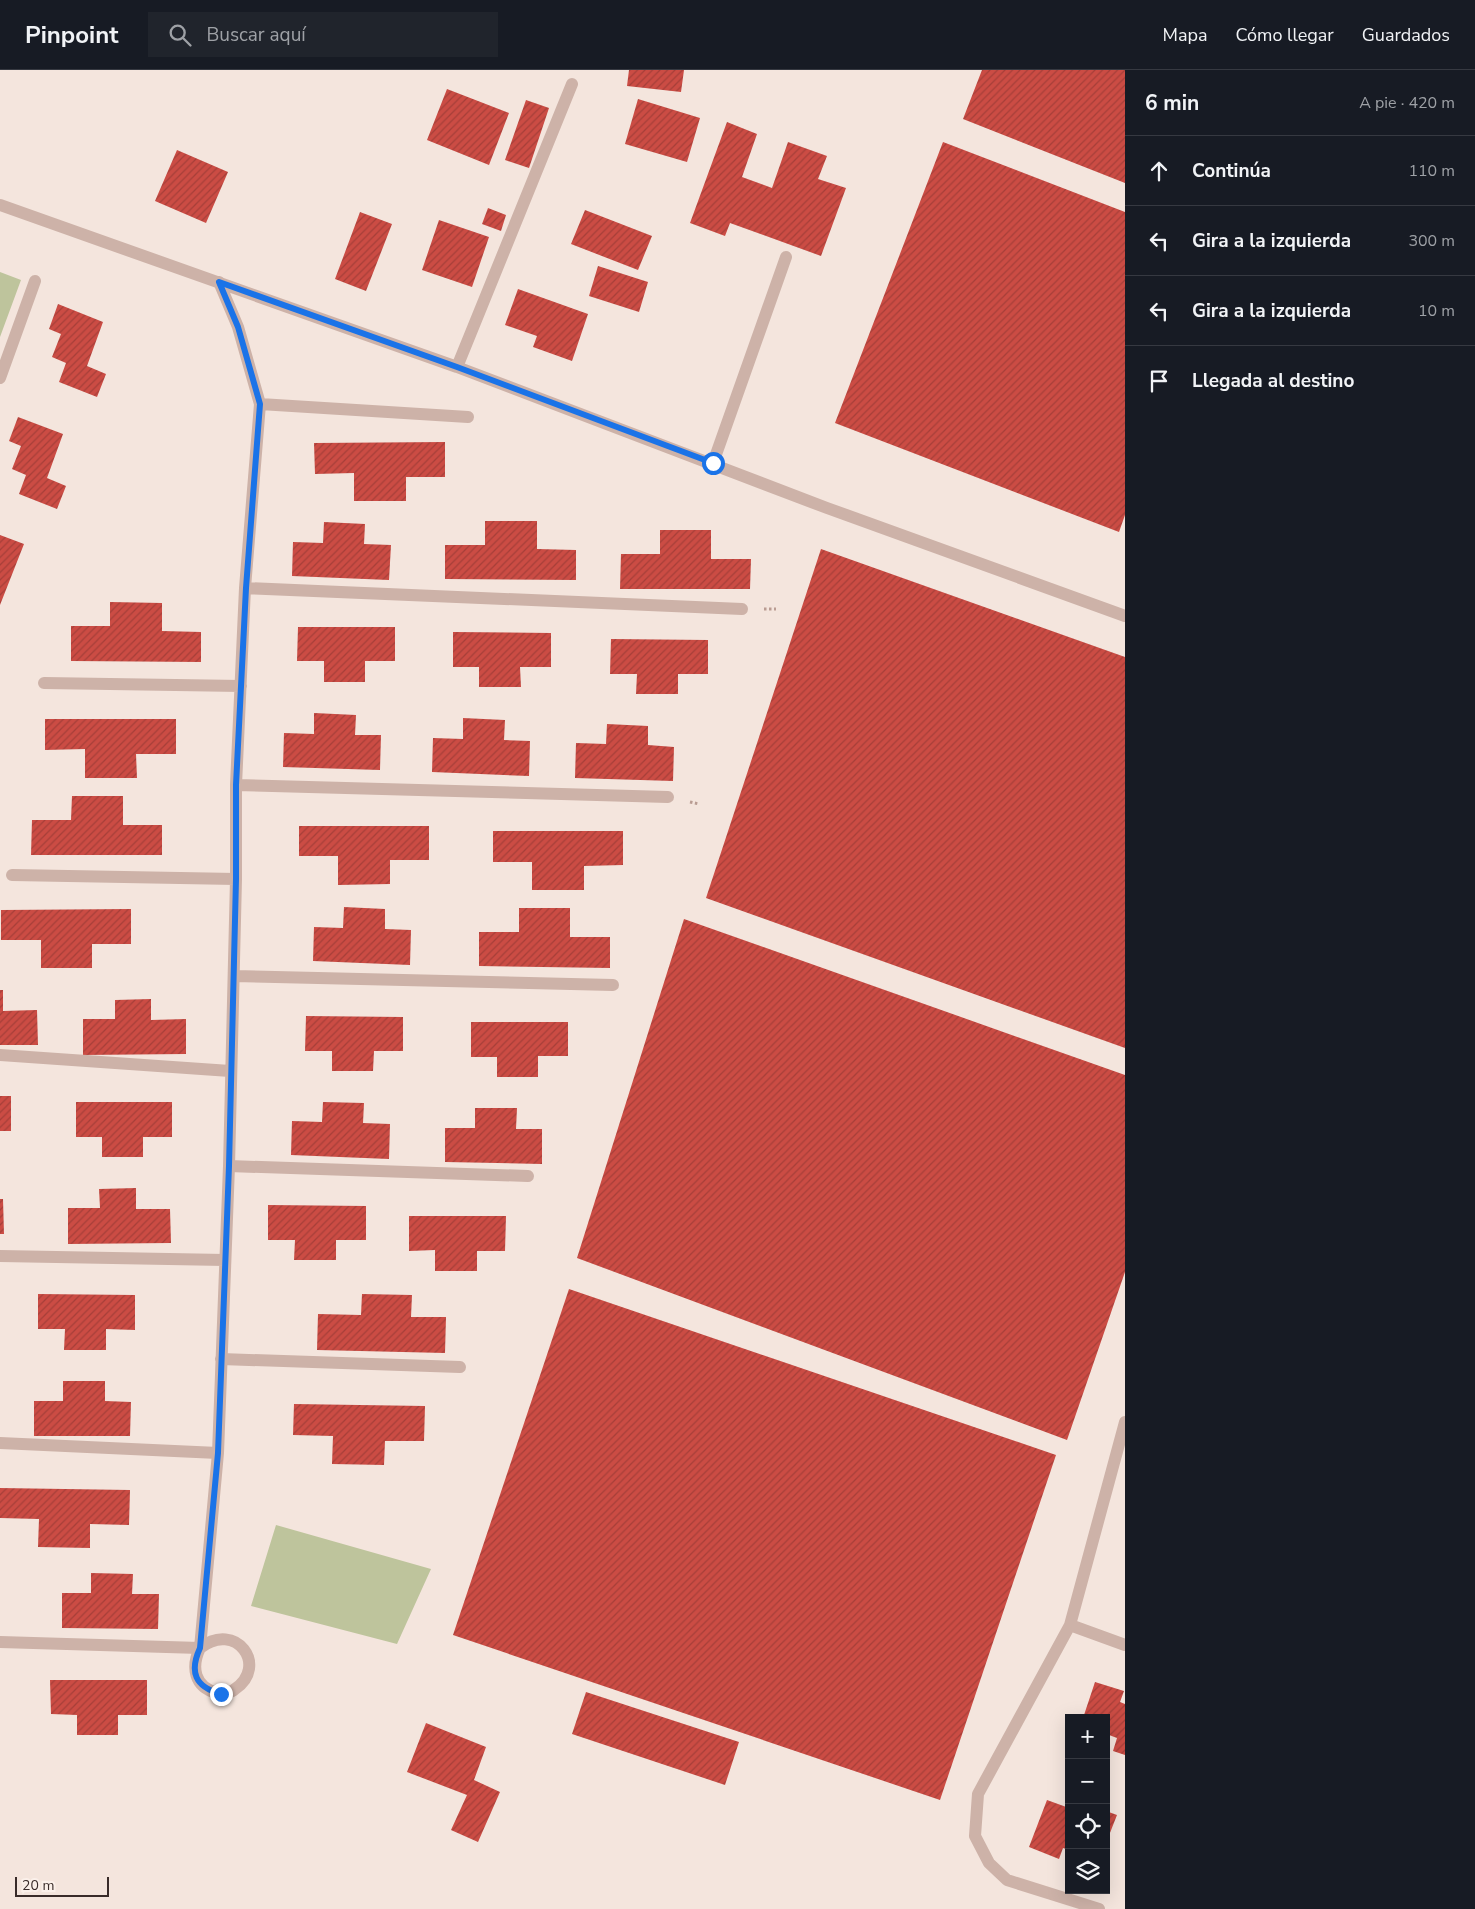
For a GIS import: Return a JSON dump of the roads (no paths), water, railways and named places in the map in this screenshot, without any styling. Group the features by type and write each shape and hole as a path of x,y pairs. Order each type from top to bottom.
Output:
{"street":[{"path":"457,367 572,84"},
{"path":"0,205 457,367 827,508 1125,616"},
{"path":"713,463 786,257"},
{"path":"0,378 35,281"},
{"path":"0,1642 200,1648 210,1640 222,1638 234,1641 244,1649 249,1660 249,1672 243,1684 233,1691 221,1694 209,1691 199,1683 194,1671 195,1659 200,1648 218,1453 229,1166 236,879 236,785 246,588 260,404 238,327 219,282"},
{"path":"260,404 468,416"},
{"path":"246,588 742,609"},
{"path":"44,683 240,686"},
{"path":"236,785 668,798"},
{"path":"12,875 236,879"},
{"path":"234,976 613,985"},
{"path":"0,1055 230,1071"},
{"path":"229,1166 528,1176"},
{"path":"0,1256 225,1260"},
{"path":"221,1359 460,1366"},
{"path":"1099,1909 1007,1880 989,1863 975,1836 978,1794 1070,1624 1125,1422"},
{"path":"0,1442 218,1453"},
{"path":"1070,1624 1125,1646"}]}
